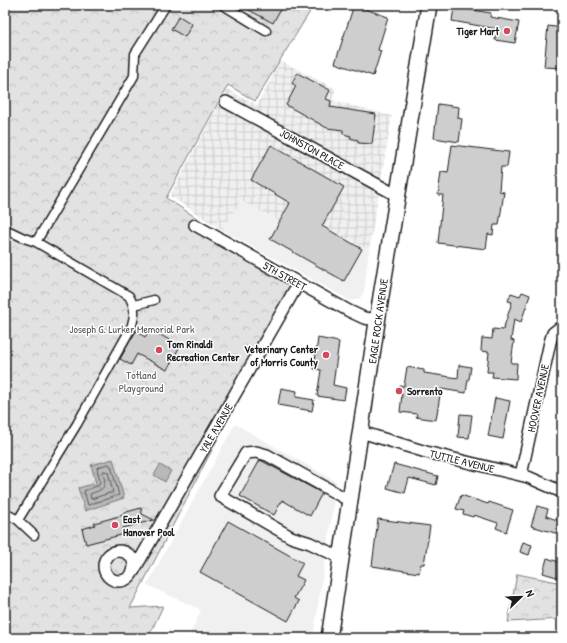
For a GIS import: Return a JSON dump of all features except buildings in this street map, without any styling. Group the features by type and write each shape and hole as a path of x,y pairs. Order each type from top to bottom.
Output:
{"main road":[{"name":"EAGLE ROCK AVENUE","path":"329,638 412,102 429,5"}],"street":[{"path":"36,242 134,76 135,54 166,5"},
{"path":"224,5 266,31"},
{"name":"JOHNSTON PLACE","path":"226,102 398,196"},
{"name":"5TH STREET","path":"195,225 298,284 364,318 378,320"},
{"path":"5,229 36,242 128,296 134,305 134,317 131,328 77,424 18,520"},
{"name":"YALE AVENUE","path":"133,572 298,284"},
{"path":"134,305 154,300"},
{"name":"HOOVER AVENUE","path":"521,475 550,342 553,333 562,326"},
{"name":"TUTTLE AVENUE","path":"361,432 439,456 521,475 562,492"},
{"path":"341,558 310,543 292,537 220,496 246,453 256,452 267,455 350,501"},
{"path":"5,513 18,520 34,535"}],"shaded area":[{"path":"281,61 336,89 332,100 392,116 369,250 288,206 279,221 241,201 222,230 170,196 227,89 257,105"},
{"path":"241,201 278,221 287,206 369,250 364,292 360,298 351,301 222,230"},
{"path":"235,424 337,482 313,638 189,638 201,610 147,585"}],"green space":[{"name":"Joseph G. Lurker Memorial Park","path":"5,5 314,5 255,101 228,85 166,198 298,284 130,608 163,606 148,638 5,638"},
{"path":"517,574 562,583 562,619 508,622"}],"water":[{"path":"113,459 124,498 85,511 78,488 96,483 91,465"},
{"path":"160,465 171,471 165,482 154,475"}],"place":[{"name":"Tiger Mart","path":"507,31"},
{"name":"Tom Rinaldi Recreation Center","path":"159,350"},
{"name":"Veterinary Center of Morris County","path":"326,355"},
{"name":"Sorrento","path":"399,391"},
{"name":"East Hanover Pool","path":"115,525"}],"park label":[{"name":"Totland Playground","path":"141,381"}]}
